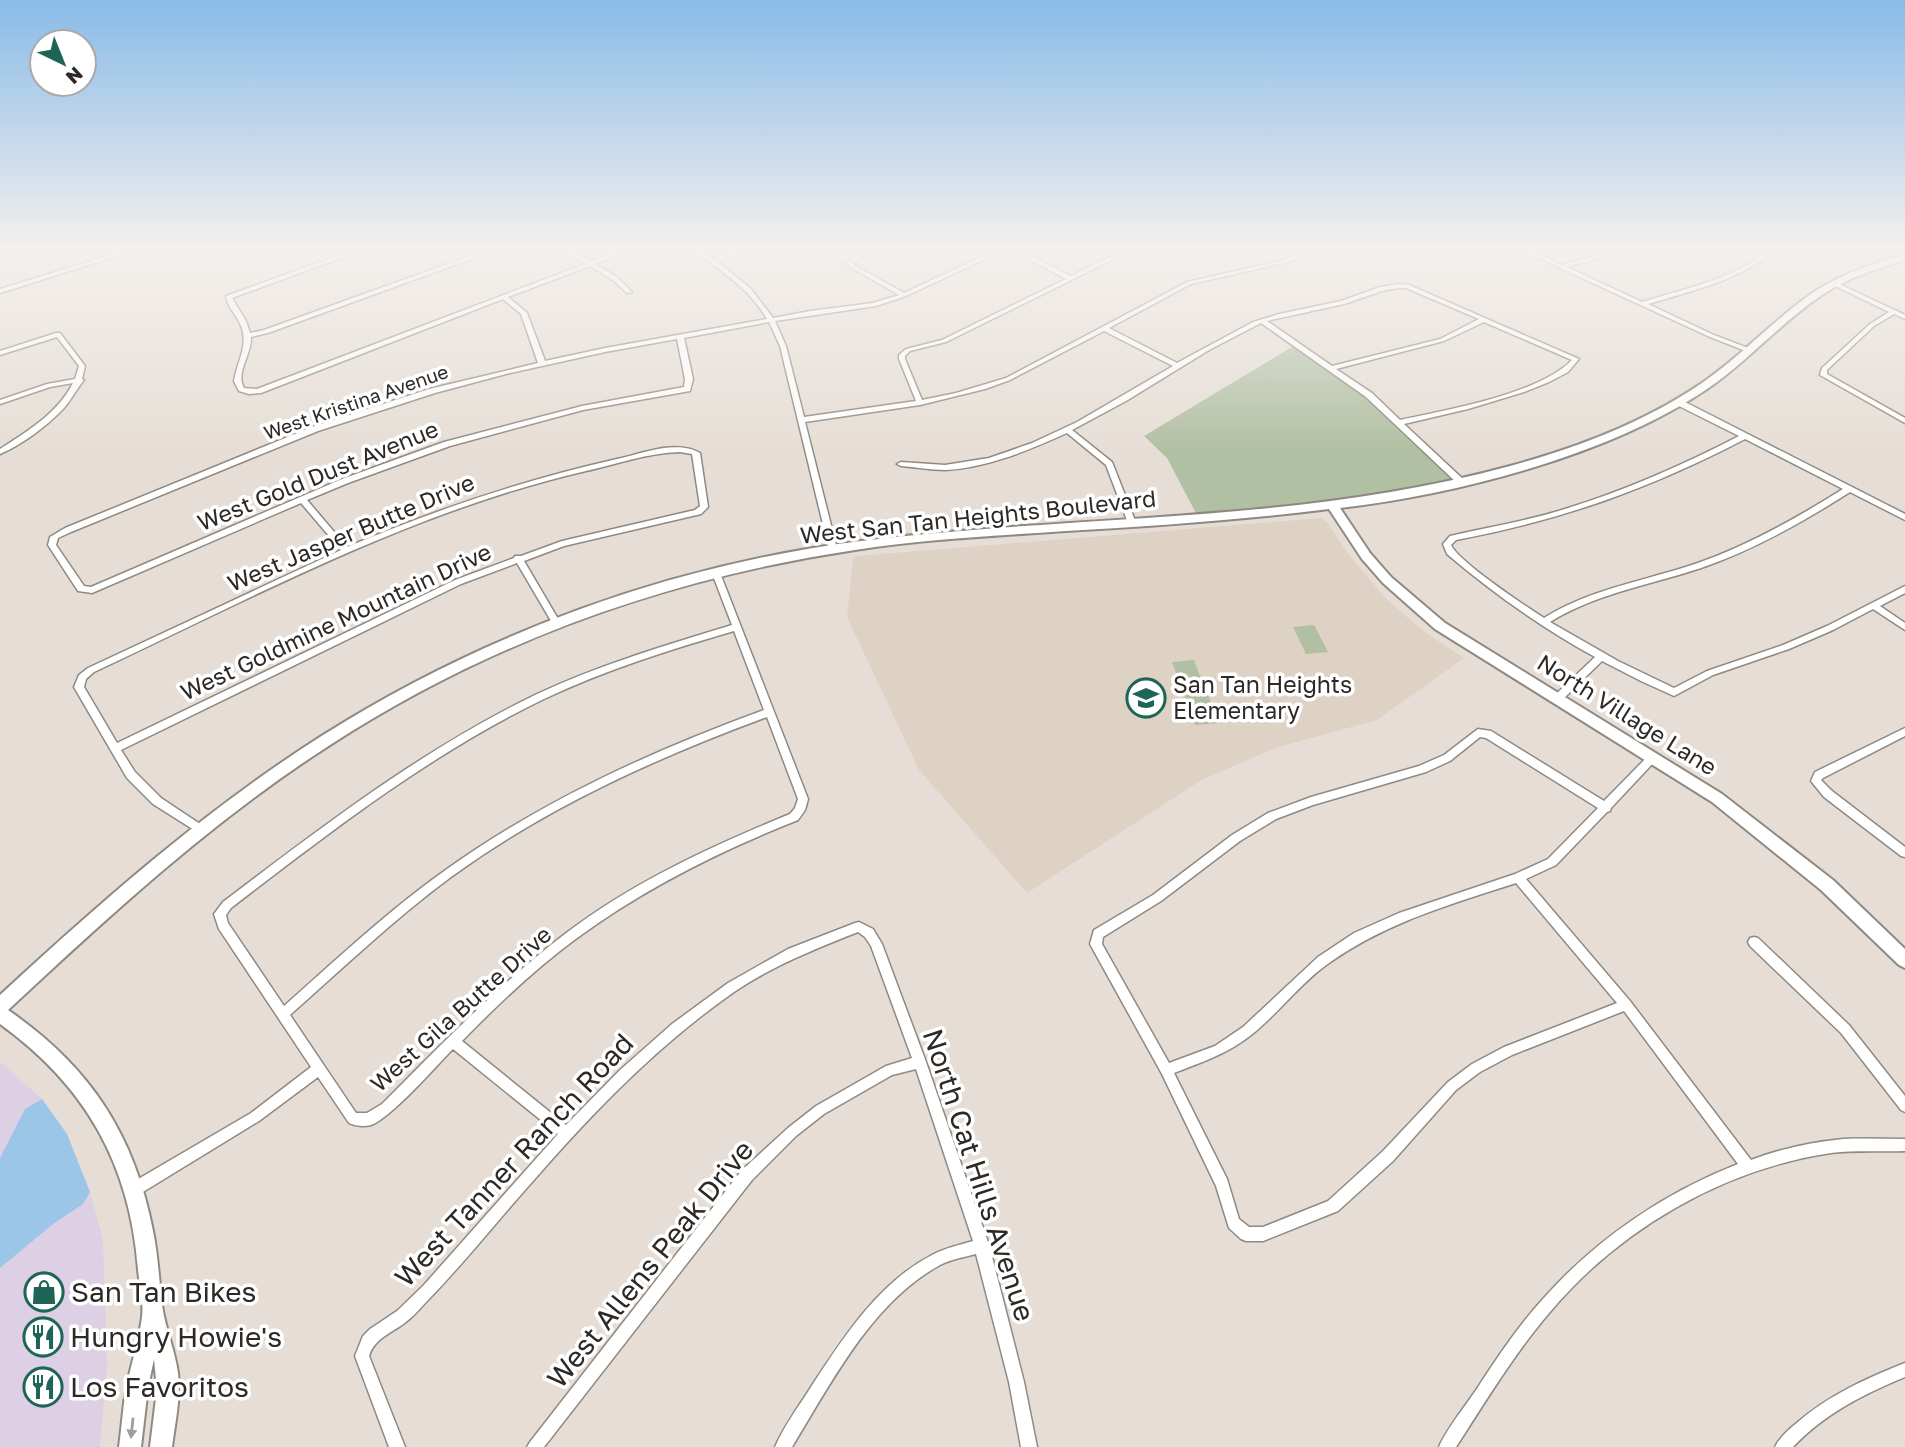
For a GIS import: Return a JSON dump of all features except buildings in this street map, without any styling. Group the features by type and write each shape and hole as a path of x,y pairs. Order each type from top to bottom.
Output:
{"street":[{"path":"242,318 247,336 246,358 237,377 237,384 247,393 449,318"},
{"path":"247,336 306,318"},
{"path":"526,318 542,363"},
{"path":"771,318 801,419 833,549"},
{"name":"West Kristina Avenue","path":"92,590 81,589 52,545 54,537 315,429 432,391 542,363 790,318"},
{"path":"920,403 902,355 908,350 944,341 991,318"},
{"path":"801,419 956,397 1008,379 1124,318"},
{"path":"901,464 931,467 971,463 1032,446 1069,431 1245,327 1277,318"},
{"path":"1332,368 1442,340 1485,318 1576,359 1562,371 1514,393 1477,405 1398,423"},
{"path":"1673,318 1751,351"},
{"name":"West San Tan Heights Boulevard","path":"0,1006 128,888 260,785 405,694 557,624 629,597 716,573 833,549 908,540 1332,505 1461,482 1566,452 1646,419 1678,402 1751,351 1788,318"},
{"path":"1885,318 1872,325 1824,369 1824,374 1905,421"},
{"path":"1262,321 1369,395 1461,482"},
{"path":"1104,328 1177,366"},
{"path":"0,353 58,334 82,366 80,380 59,409 0,452"},
{"name":"West Gold Dust Avenue","path":"92,590 302,499 458,440 558,413 687,388 689,379 680,337"},
{"path":"0,402 49,386 80,380"},
{"path":"1678,402 1905,517"},
{"path":"1069,431 1108,464 1132,523"},
{"path":"1744,436 1701,460 1619,496 1453,538 1447,544 1450,552 1485,582 1543,622 1674,692 1731,665 1786,648 1905,589"},
{"name":"West Goldmine Mountain Drive","path":"117,748 401,607 518,558 603,533 698,512 704,507 696,453 688,450"},
{"name":"West Jasper Butte Drive","path":"117,748 79,687 82,677 91,670 346,551 438,513 521,485 618,461 688,450"},
{"path":"1543,622 1578,604 1702,564 1743,547 1814,512 1849,489"},
{"path":"302,499 346,551"},
{"name":"North Village Lane","path":"1332,505 1366,556 1440,626 1717,798 1827,886 1905,960"},
{"path":"518,558 557,624"},
{"path":"283,1014 428,889 541,813 639,762 682,743 770,712 716,573"},
{"path":"1874,606 1905,626"},
{"path":"133,1190 255,1117 320,1068 223,925 220,914 227,905 308,842 425,761 537,700 588,676 654,651 737,627"},
{"path":"1557,699 1602,655"},
{"name":"West Gila Butte Drive","path":"320,1068 354,1119 369,1119 386,1108 453,1041 546,955 597,919 711,852 794,817 800,810 803,799 770,712"},
{"path":"1905,732 1819,775 1816,781 1828,794 1905,853"},
{"path":"1606,808 1489,734 1478,733 1447,758 1422,769 1311,801 1272,816 1236,838 1157,898 1098,933 1096,944 1166,1070 1222,1184 1234,1223 1246,1234 1264,1234 1333,1206 1388,1156 1452,1086 1476,1068 1508,1051 1626,1005"},
{"path":"117,748 131,775 143,788 202,831"},
{"path":"1166,1070 1219,1049 1247,1031 1322,961 1359,937 1402,916 1518,878 1552,862 1653,757"},
{"path":"1518,878 1626,1005 1748,1167"},
{"name":"North Cat Hills Avenue","path":"859,928 869,933 876,944 920,1062 982,1245 1021,1398 1029,1447"},
{"name":"West Tanner Ranch Road","path":"393,1445 362,1356 369,1340 402,1315 434,1284 566,1133 644,1053 707,1004 765,969 831,936 859,928"},
{"path":"1754,942 1845,1029 1905,1106"},
{"path":"0,1014 29,1032 84,1086 124,1158 142,1220 153,1313 167,1375 161,1447"},
{"path":"453,1041 566,1133"},
{"name":"West Allens Peak Drive","path":"535,1447 747,1175 792,1132 820,1110 890,1070 920,1062"},
{"path":"1447,1447 1514,1349 1561,1289 1641,1221 1680,1197 1729,1173 1777,1157 1832,1147 1905,1145"},
{"path":"783,1447 842,1354 895,1290 936,1261 982,1245"},
{"path":"130,1447 137,1387 153,1313"},
{"path":"1783,1447 1799,1429 1863,1386 1905,1370"}],"shaded area":[{"name":"San Tan Heights Elementary","path":"1321,518 1327,522 1346,551 1386,599 1422,630 1464,658 1377,720 1278,747 1203,779 1027,893 919,770 847,617 853,559 857,556"},
{"path":"0,1062 42,1099 67,1134 90,1192 103,1240 107,1368 100,1447 0,1447"}],"green space":[{"path":"1297,344 1355,384 1461,482 1400,494 1198,517 1167,458 1144,436"},
{"path":"1314,625 1328,652 1306,654 1293,627"},
{"path":"1194,660 1205,689 1183,691 1172,662"},
{"path":"1207,692 1218,723 1195,725 1184,694"}],"water":[{"path":"42,1099 67,1134 90,1192 83,1204 53,1224 0,1268 0,1158 25,1109"}],"place":[{"name":"San Tan Heights Elementary","path":"1146,698"},
{"name":"San Tan Bikes","path":"44,1292"},
{"name":"Hungry Howie's","path":"43,1337"},
{"name":"Los Favoritos","path":"43,1387"}]}
